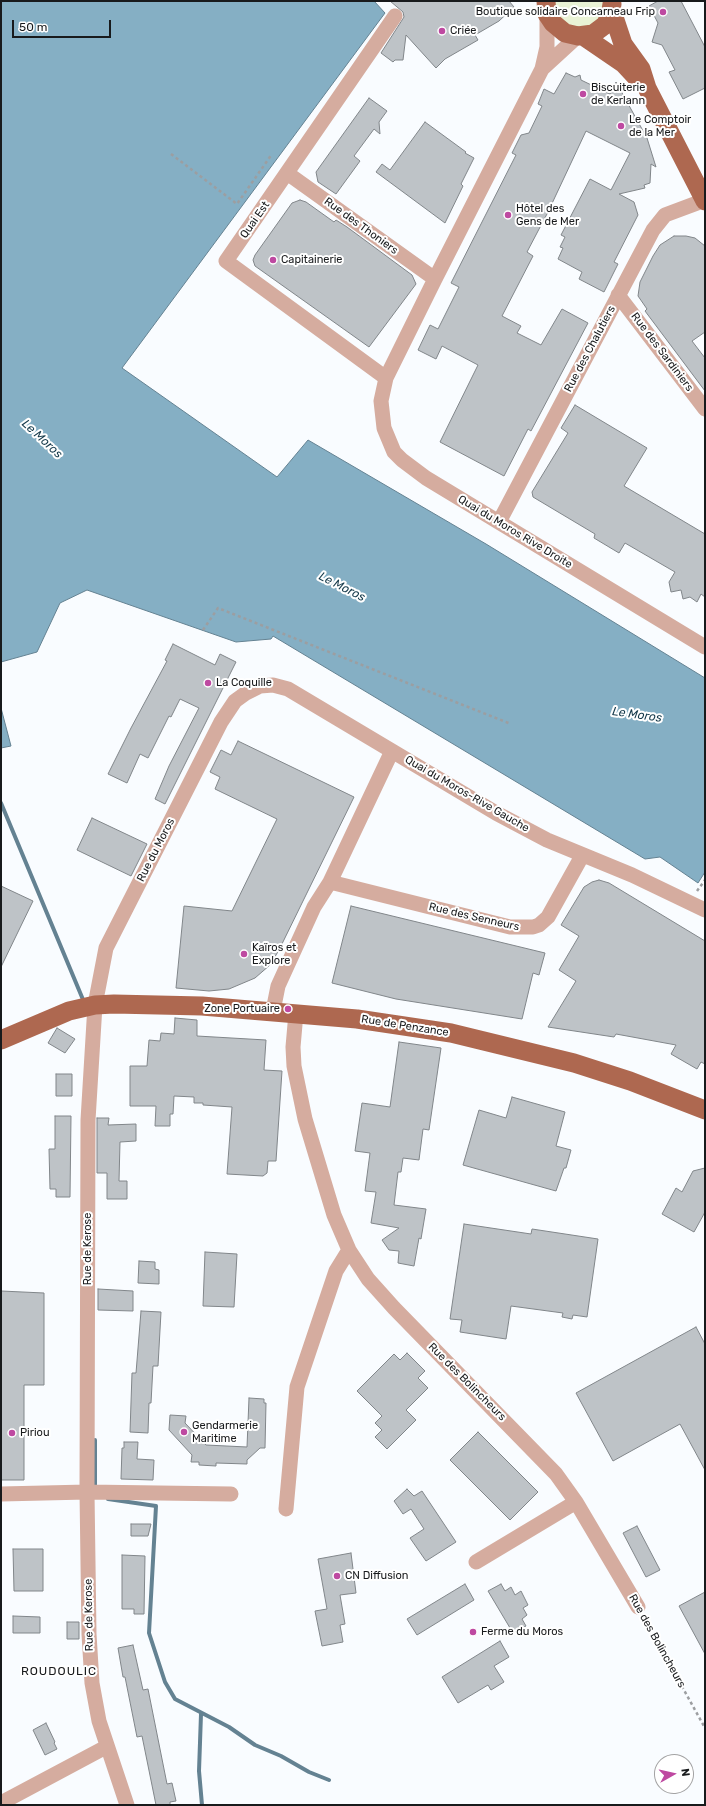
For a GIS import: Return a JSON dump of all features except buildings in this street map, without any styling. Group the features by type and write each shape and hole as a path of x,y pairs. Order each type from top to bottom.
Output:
{"main road":[{"path":"546,6 558,29 570,35 580,36 593,34 601,28 608,20 612,6"},
{"path":"612,6 623,44 640,69 647,88 705,201"},
{"path":"580,36 624,64 647,88"},
{"name":"Rue de Penzance","path":"1,1040 63,1013 95,1005 147,1003 273,1011 357,1019 416,1027 498,1043 601,1070 705,1110"}],"street":[{"path":"542,70 547,47 546,6"},
{"name":"Quai Est","path":"386,378 226,261 395,16"},
{"path":"542,70 580,36"},
{"name":"Quai du Moros Rive Droite","path":"542,70 386,378 382,395 381,410 384,428 394,452 426,478 705,647"},
{"name":"Rue des Thoniers","path":"287,173 435,279"},
{"name":"Rue des Chalutiers","path":"499,522 652,230 665,215 705,201"},
{"name":"Rue des Sardiniers","path":"618,294 705,409"},
{"name":"Quai du Moros-Rive Gauche","path":"235,701 246,693 260,686 273,685 288,688 496,813 547,840 582,856 632,875 700,907"},
{"name":"Rue du Moros","path":"95,1005 106,948 221,722 235,701"},
{"path":"273,1011 278,986 314,907 330,882 392,751"},
{"name":"Rue des Senneurs","path":"330,882 510,926 533,927 539,925 548,917 582,856"},
{"name":"Rue de Kerose","path":"95,1005 88,1120 87,1492 90,1664 99,1721 106,1747 126,1805"},
{"name":"Rue des Bolincheurs","path":"296,1013 294,1066 305,1120 334,1215 349,1250 368,1279 389,1302 556,1474 576,1502 638,1607"},
{"path":"286,1509 297,1387 336,1270 349,1250"},
{"path":"1,1494 87,1492 231,1494"},
{"path":"476,1562 576,1502"},
{"path":"1,1803 106,1747"}],"path":[{"path":"171,154 237,204 272,154"},
{"path":"203,630 218,608 511,724"},
{"path":"702,886 705,880"},
{"name":"Rue des Bolincheurs","path":"638,1607 705,1728"}],"green space":[{"path":"554,1 606,1 597,23 582,28 567,25 556,13"}],"water":[{"name":"Le Moros","path":"1,1 374,1 385,13 122,368 277,477 308,440 486,544 705,678 705,872 698,883 660,857 645,859 273,636 271,639 236,642 87,590 60,603 37,652 1,662"},
{"path":"1,708 11,746 1,748"}],"waterway":[{"path":"1,803 84,1002"},
{"path":"95,1440 95,1489"},
{"path":"108,1499 156,1506 149,1633 165,1682 175,1699 229,1727 255,1745 281,1756 309,1772 329,1780"},
{"path":"201,1714 199,1771 202,1805"}],"place":[{"name":"Boutique solidaire Concarneau Frip","path":"663,12"},
{"name":"Criée","path":"442,31"},
{"name":"Biscuiterie de Kerlann","path":"583,94"},
{"name":"Le Comptoir de la Mer","path":"621,126"},
{"name":"Hôtel des Gens de Mer","path":"508,215"},
{"name":"Capitainerie","path":"273,260"},
{"name":"La Coquille","path":"208,683"},
{"name":"Kaïros et Explore","path":"244,954"},
{"name":"Zone Portuaire","path":"288,1009"},
{"name":"Gendarmerie Maritime","path":"184,1432"},
{"name":"Piriou","path":"12,1433"},
{"name":"CN Diffusion","path":"337,1576"},
{"name":"Ferme du Moros","path":"473,1632"}],"district":[{"name":"ROUDOULIC","path":"59,1672"}]}
